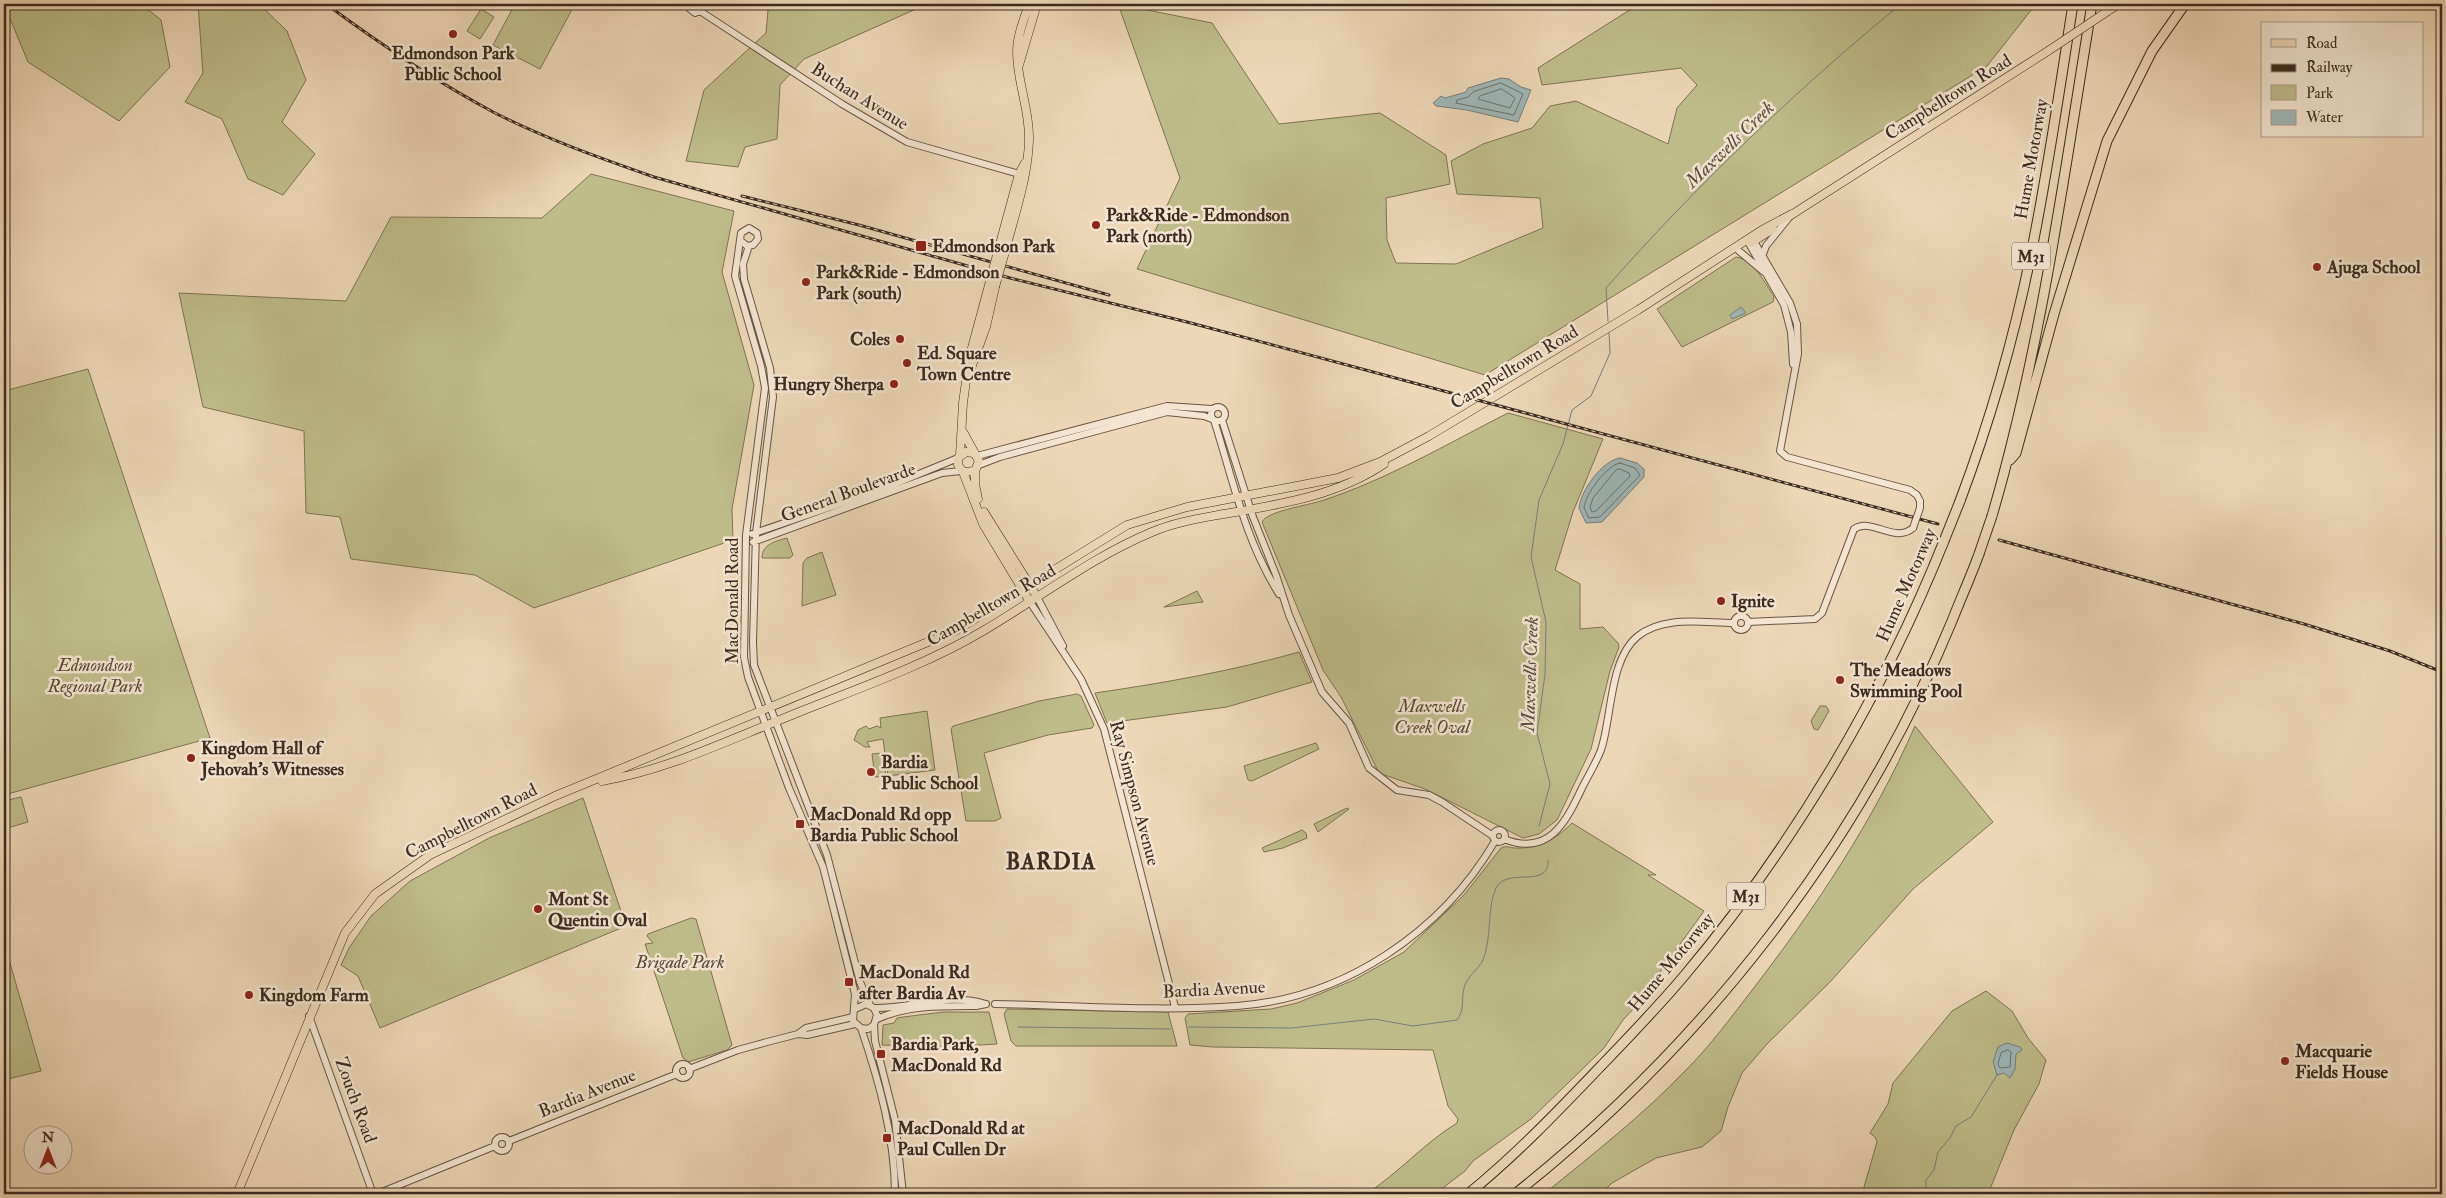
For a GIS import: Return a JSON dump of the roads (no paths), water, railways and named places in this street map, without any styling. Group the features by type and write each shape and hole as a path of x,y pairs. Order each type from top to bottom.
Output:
{"highway":[{"name":"Hume Motorway","path":"1468,1194 1535,1135 1671,990 1760,877 1829,772 1867,705 1902,636 1944,541 1981,443 2020,304 2041,202 2073,4"},
{"name":"Hume Motorway","path":"1515,1194 1562,1157 1650,1072 1702,1016 1781,924 1854,814 1906,723 1934,663 1979,554 2007,463 2041,312 2092,4"},
{"path":"2007,463 2016,453 2054,314 2107,141 2152,51 2185,4"}],"main road":[{"path":"1027,22 1029,4"},
{"path":"1030,602 990,537 958,465 969,359 1026,173 1029,121 1017,49 1027,22 1037,4"},
{"name":"Campbelltown Road","path":"587,784 628,777 664,766 942,653 981,632 1116,548 1154,531 1178,523 1301,500 1336,489 1361,478 1751,240 2119,4"},
{"path":"1002,252 1019,174 1026,161"},
{"name":"Campbelltown Road","path":"1638,310 1659,300 1738,251 1751,240"},
{"path":"962,430 975,454 977,468 976,493 985,520 992,532 990,537"},
{"name":"Campbelltown Road","path":"236,1194 345,933 376,894 390,881 442,849 554,796 957,630 1127,525 1166,512 1338,478 1380,462 1406,449"},
{"path":"959,457 966,452 975,454"},
{"path":"962,472 970,474 977,468"},
{"path":"984,514 1037,597"}],"street":[{"name":"Buchan Avenue","path":"691,4 690,9 693,13 699,7 798,76 907,142 1019,174"},
{"path":"1763,254 1766,246 1792,214"},
{"path":"743,230 754,230 758,239 749,246 741,241 740,235 743,230"},
{"path":"1212,409 1213,419 1231,475 1240,511 1269,578 1282,599 1322,692 1348,723 1368,768 1397,790 1424,794 1442,802 1494,839 1502,842 1504,839 1518,844 1538,842 1552,836 1564,824 1601,750 1619,668 1625,653 1634,639 1648,629 1676,622 1734,623 1736,617 1741,616 1746,617 1748,622 1815,619 1822,612 1854,529 1864,526 1901,534 1913,528 1920,508 1920,501 1918,495 1910,490 1783,455 1780,452 1780,442 1799,344 1797,324 1790,303 1763,254 1751,240"},
{"path":"1751,240 1787,314 1791,332 1794,368"},
{"name":"MacDonald Road","path":"741,241 736,263 736,282 761,366 765,388 746,536 744,657 748,677 789,788 823,868 855,994 855,1009"},
{"name":"MacDonald Road","path":"749,246 743,264 744,279 770,368 773,397 755,542 753,655 756,674 827,855 860,982 872,1006"},
{"path":"1738,251 1767,275"},
{"path":"975,454 1168,406 1212,409 1219,406 1225,413 1222,420 1251,510 1276,575 1282,599"},
{"path":"977,468 1000,457 1166,412 1222,420"},
{"path":"1081,429 1110,423 1112,427"},
{"path":"746,536 840,503 959,457"},
{"name":"General Boulevarde","path":"746,545 942,473 962,472"},
{"path":"840,503 853,502 873,494 882,496"},
{"path":"1037,597 1073,665"},
{"name":"Ray Simpson Avenue","path":"1030,602 1073,665 1095,706 1109,744 1175,1007"},
{"path":"1494,839 1495,831 1500,830 1504,833 1504,839"},
{"name":"Bardia Avenue","path":"995,1004 1175,1007 1237,1006 1270,1002 1328,986 1393,951 1446,907 1494,839"},
{"path":"798,1034 807,1035 858,1026 868,1029 887,1014 913,1009 986,1004 976,1000 932,1000 887,1008 862,1005 855,1009 852,1017"},
{"path":"872,1006 876,1022 875,1040 897,1133 903,1194"},
{"name":"Zouch Road","path":"310,1016 373,1194"},
{"path":"852,1017 870,1051 889,1131 895,1194"},
{"path":"798,1034 806,1028 852,1017"},
{"name":"Bardia Avenue","path":"509,1140 677,1074 685,1077 688,1075 689,1069 738,1050 798,1034"},
{"path":"504,1136 509,1140 509,1148 505,1150 500,1151 495,1146 495,1142 499,1137 504,1136"},
{"path":"377,1194 495,1146"}],"water":[{"path":"1501,78 1509,79 1521,87 1531,90 1518,122 1467,110 1436,106 1433,103 1441,96 1445,98 1466,92 1468,88"},
{"path":"1741,307 1746,313 1732,319 1730,315"},
{"path":"1620,458 1637,463 1644,469 1644,477 1602,522 1586,523 1579,508 1588,485 1600,470 1613,460"},
{"path":"2007,1043 2020,1047 2022,1050 2016,1054 2015,1069 2010,1078 2004,1073 1997,1075 1993,1062 1998,1047"}],"waterway":[{"name":"Maxwells Creek","path":"1608,321 1606,288 1640,250 1711,176 1785,105 1901,4"},
{"name":"Maxwells Creek","path":"1539,826 1550,784 1537,733 1545,674 1546,622 1531,557 1539,500 1563,444 1572,410 1591,396 1610,353 1609,332"},
{"path":"1189,1027 1291,1028 1374,1019 1413,1026 1457,1020 1461,1012 1465,984 1481,964 1486,951 1491,904 1496,888 1501,882 1509,879 1542,874 1547,869 1548,860"},
{"path":"1018,1027 1170,1029"},
{"path":"1926,1194 1926,1180 1934,1170 1938,1152 1950,1138 1956,1126 1971,1117 1997,1075"}],"railway":[{"path":"326,4 408,62 495,113 553,140 654,177 1010,278 1191,323 1938,524"},
{"path":"742,196 859,225 1109,295"},
{"path":"1999,540 2304,624 2390,651 2442,672"}],"place":[{"name":"Edmondson Park Public School","path":"453,34"},
{"name":"Park&Ride - Edmondson Park (north)","path":"1096,225"},
{"name":"Edmondson Park","path":"921,246"},
{"name":"Ajuga School","path":"2317,267"},
{"name":"Park&Ride - Edmondson Park (south)","path":"806,282"},
{"name":"Coles","path":"900,339"},
{"name":"Ed. Square Town Centre","path":"907,363"},
{"name":"Hungry Sherpa","path":"894,384"},
{"name":"Ignite","path":"1721,601"},
{"name":"The Meadows Swimming Pool","path":"1840,680"},
{"name":"Kingdom Hall of Jehovah's Witnesses","path":"191,758"},
{"name":"Bardia Public School","path":"871,772"},
{"name":"MacDonald Rd opp Bardia Public School","path":"800,824"},
{"name":"Mont St Quentin Oval","path":"538,909"},
{"name":"MacDonald Rd after Bardia Av","path":"849,982"},
{"name":"Kingdom Farm","path":"249,995"},
{"name":"Bardia Park, MacDonald Rd","path":"881,1054"},
{"name":"Macquarie Fields House","path":"2285,1061"},
{"name":"MacDonald Rd at Paul Cullen Dr","path":"887,1138"}],"district":[{"name":"BARDIA","path":"1051,861"}],"park label":[{"name":"Edmondson Regional Park","path":"95,675"},
{"name":"Maxwells Creek Oval","path":"1432,716"},
{"name":"Brigade Park","path":"680,962"}]}
